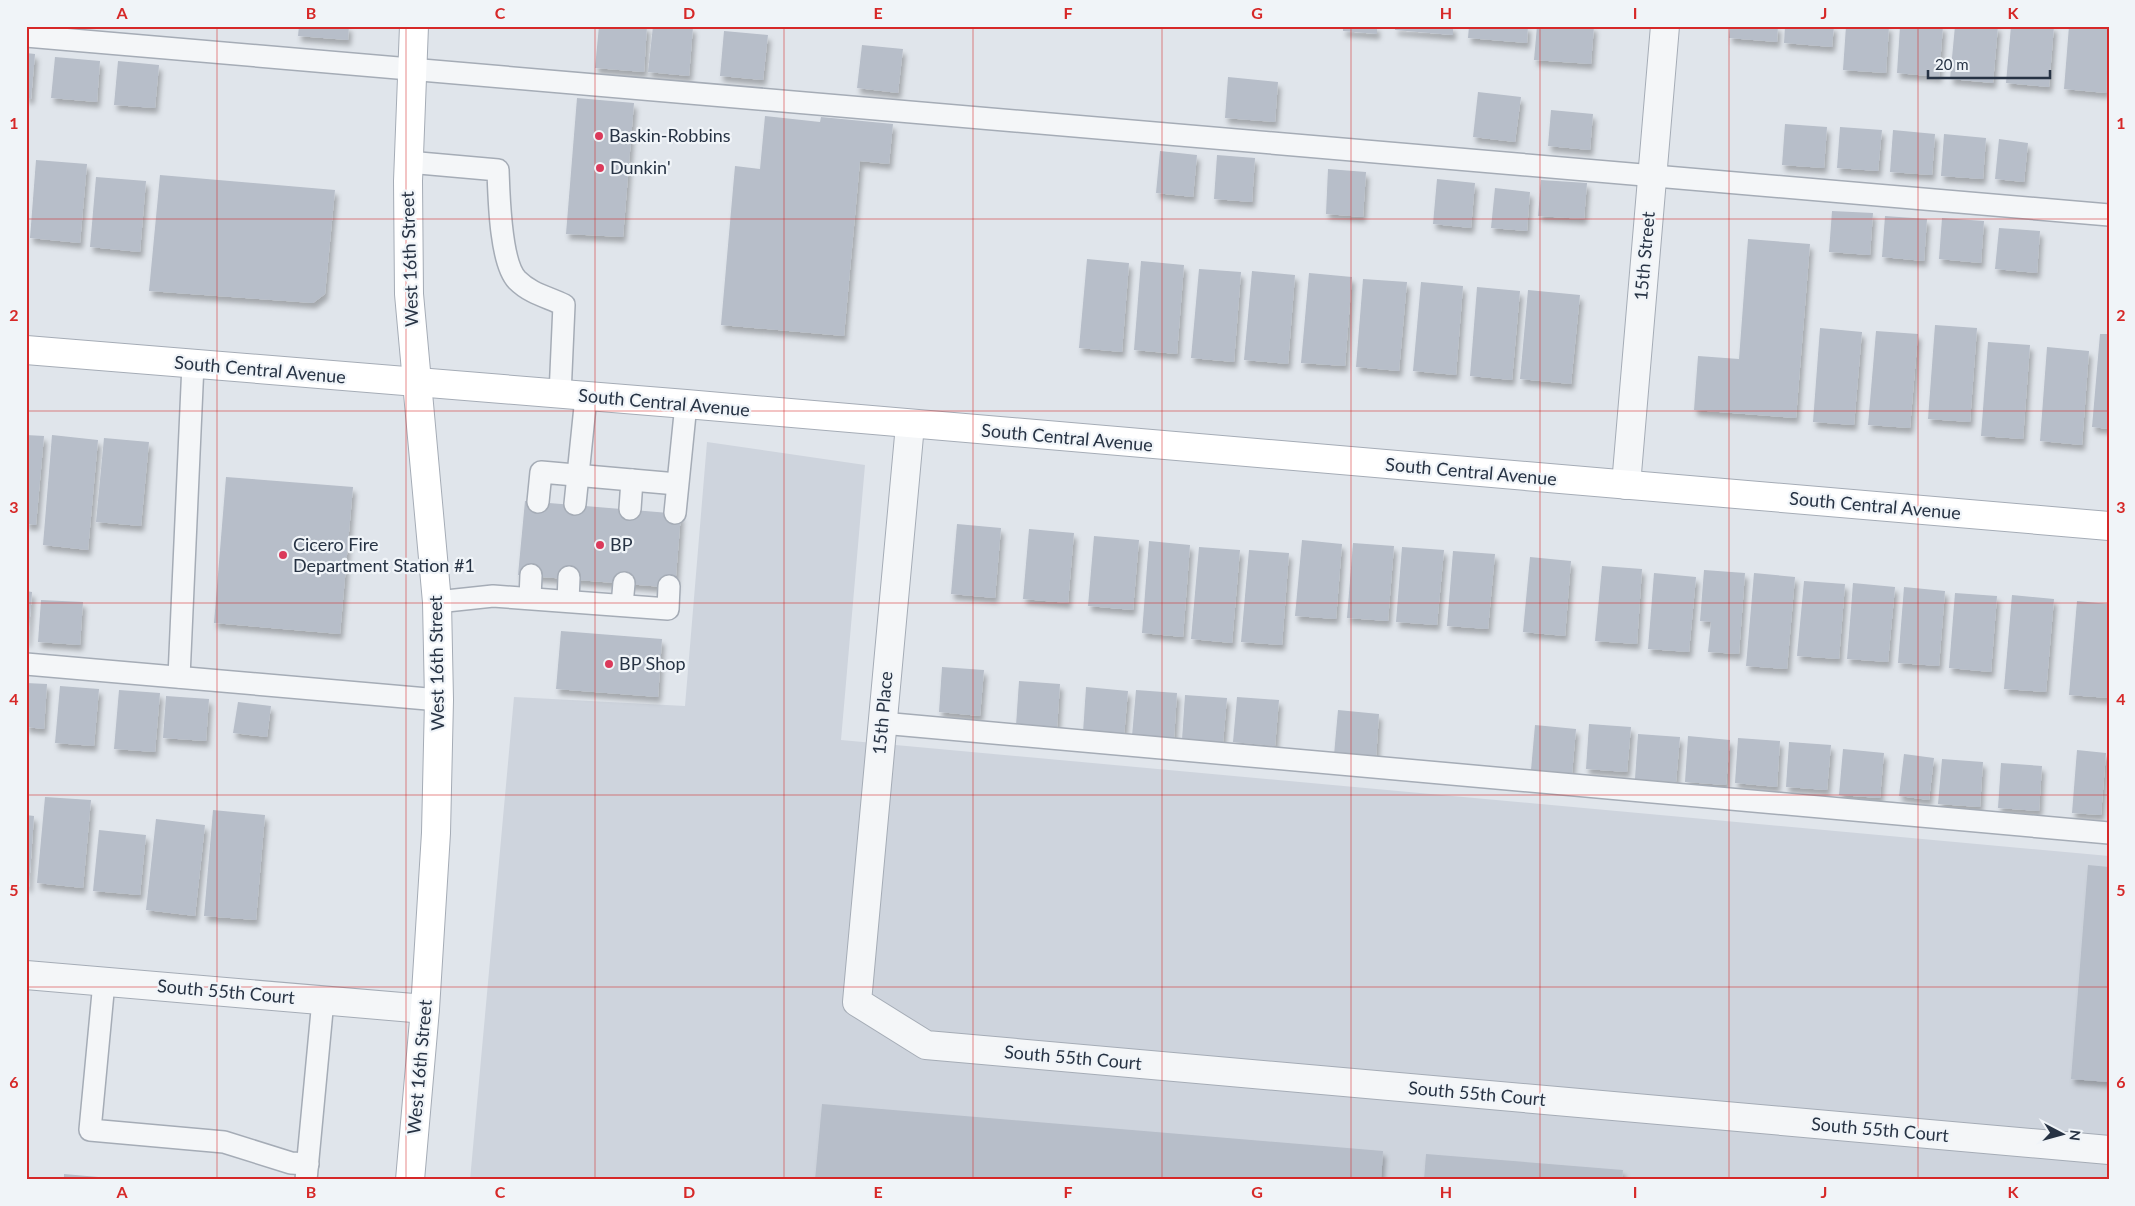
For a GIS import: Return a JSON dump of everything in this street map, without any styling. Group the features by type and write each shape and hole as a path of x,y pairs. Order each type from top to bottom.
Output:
{"main road":[{"name":"West 16th Street","path":"410,1180 425,1009 436,833 439,700 437,602 409,294 408,162 414,26"},
{"name":"South Central Avenue","path":"26,350 686,404 2109,526"}],"street":[{"name":"15th Street","path":"1626,485 1665,26"},
{"name":"15th Place","path":"857,1002 910,424"},
{"name":"South 55th Court","path":"26,975 425,1009"},
{"name":"South 55th Court","path":"857,1002 926,1045 2109,1150"}],"lane":[{"path":"26,36 2109,215"},
{"path":"408,162 498,170 502,232 507,256 516,279 536,295 564,305 573,396 577,475 575,504"},
{"path":"179,677 193,364"},
{"path":"675,513 686,404"},
{"path":"538,502 541,472 677,484"},
{"path":"630,509 632,480"},
{"path":"530,598 531,575"},
{"path":"568,601 570,577"},
{"path":"622,605 624,583"},
{"path":"437,602 493,596 668,608 669,586"},
{"path":"26,664 439,700"},
{"path":"882,723 2109,833"},
{"path":"104,982 90,1130 224,1142 291,1162 307,1172 323,1000"}],"shaded area":[{"path":"707,442 865,465 841,740 2109,856 2109,1180 470,1180 514,697 685,706"}],"building":[{"path":"299,26 349,26 348,40 298,36"},
{"path":"599,26 647,26 644,72 595,68"},
{"path":"653,26 693,27 689,76 648,72"},
{"path":"1343,26 1377,26 1377,34 1343,31"},
{"path":"1395,26 1453,26 1453,35 1395,30"},
{"path":"1469,26 1528,26 1527,43 1468,38"},
{"path":"1537,26 1594,26 1591,64 1534,60"},
{"path":"1730,26 1778,26 1777,42 1729,38"},
{"path":"1785,26 1834,26 1832,47 1784,43"},
{"path":"1846,26 1889,26 1886,73 1843,70"},
{"path":"1900,26 1943,26 1939,77 1897,73"},
{"path":"1955,26 1998,26 1993,83 1950,79"},
{"path":"2011,26 2054,26 2049,87 2006,83"},
{"path":"2069,26 2109,26 2106,93 2064,89"},
{"path":"724,31 768,35 763,80 720,76"},
{"path":"862,45 903,49 898,93 857,88"},
{"path":"26,53 35,54 31,99 26,98"},
{"path":"55,57 100,61 97,102 51,98"},
{"path":"118,61 159,65 155,108 114,105"},
{"path":"1228,77 1278,82 1275,122 1225,118"},
{"path":"1478,92 1521,97 1515,142 1473,137"},
{"name":"Dunkin'","path":"577,98 634,103 623,237 566,234"},
{"path":"1551,110 1593,114 1590,150 1548,146"},
{"path":"765,116 820,122 821,117 893,124 889,164 860,161 844,336 721,325 735,166 760,169"},
{"path":"1785,124 1827,127 1824,168 1782,165"},
{"path":"1840,127 1882,130 1878,171 1837,168"},
{"path":"1893,130 1935,134 1932,175 1890,172"},
{"path":"1944,134 1986,138 1983,179 1941,176"},
{"path":"1999,139 2028,143 2024,182 1995,179"},
{"path":"1160,151 1197,155 1193,197 1156,193"},
{"path":"1217,155 1255,158 1252,202 1214,199"},
{"path":"36,160 87,164 80,243 30,238"},
{"path":"1328,169 1366,172 1363,217 1326,214"},
{"path":"160,175 335,190 325,294 313,303 149,291"},
{"path":"96,177 146,181 140,252 90,247"},
{"path":"1437,179 1475,183 1471,228 1433,224"},
{"path":"1541,180 1587,183 1584,219 1538,216"},
{"path":"1495,188 1530,192 1527,231 1491,228"},
{"path":"1832,211 1873,213 1870,255 1829,252"},
{"path":"1885,216 1927,219 1924,261 1882,257"},
{"path":"1942,218 1984,221 1981,263 1939,259"},
{"path":"1999,228 2040,231 2037,273 1995,269"},
{"path":"1748,239 1810,244 1796,418 1694,410 1698,356 1739,359"},
{"path":"1087,259 1129,263 1122,352 1079,348"},
{"path":"1141,261 1184,265 1177,354 1134,350"},
{"path":"1199,269 1241,272 1234,362 1191,358"},
{"path":"1252,271 1295,275 1288,364 1244,360"},
{"path":"1309,273 1352,277 1345,366 1301,363"},
{"path":"1363,279 1407,282 1399,371 1356,367"},
{"path":"1421,282 1463,286 1456,375 1413,371"},
{"path":"1477,287 1520,291 1512,380 1470,376"},
{"path":"1528,290 1580,295 1571,384 1520,379"},
{"path":"1935,325 1977,328 1970,422 1928,419"},
{"path":"1820,328 1862,332 1854,425 1813,422"},
{"path":"1876,331 1918,334 1910,428 1868,425"},
{"path":"2100,334 2109,334 2109,429 2092,427"},
{"path":"1988,342 2030,345 2023,439 1981,436"},
{"path":"2047,347 2089,351 2082,445 2040,441"},
{"path":"26,435 44,436 36,525 26,524"},
{"path":"52,435 98,440 88,550 43,545"},
{"path":"104,438 149,442 141,526 96,522"},
{"name":"Cicero Fire Department Station #1","path":"226,477 353,487 340,634 214,623"},
{"name":"BP","path":"525,501 681,514 675,588 518,575"},
{"path":"957,524 1001,528 995,598 951,594"},
{"path":"1029,529 1074,533 1068,603 1023,599"},
{"path":"1094,536 1139,540 1133,610 1088,606"},
{"path":"1302,540 1342,544 1336,619 1295,616"},
{"path":"1149,541 1190,545 1183,637 1142,633"},
{"path":"1353,543 1394,546 1388,621 1347,618"},
{"path":"1199,547 1240,550 1232,643 1191,639"},
{"path":"1402,547 1444,550 1437,625 1396,622"},
{"path":"1249,550 1289,553 1282,645 1241,642"},
{"path":"1453,551 1495,554 1488,629 1447,626"},
{"path":"1530,557 1571,561 1565,636 1523,632"},
{"path":"1602,566 1642,569 1637,644 1595,641"},
{"path":"1704,570 1745,573 1739,654 1708,652 1711,622 1700,621"},
{"path":"1654,573 1696,577 1689,652 1648,649"},
{"path":"1754,573 1795,577 1787,669 1746,666"},
{"path":"1804,581 1845,584 1839,659 1797,656"},
{"path":"1853,583 1895,587 1888,662 1847,659"},
{"path":"1904,587 1945,591 1939,666 1898,663"},
{"path":"26,591 32,592 28,642 26,642"},
{"path":"1955,593 1997,596 1991,672 1949,668"},
{"path":"2012,595 2054,599 2046,692 2004,689"},
{"path":"41,600 83,602 80,645 38,642"},
{"path":"2077,601 2109,604 2109,698 2069,695"},
{"name":"BP Shop","path":"561,631 662,639 658,697 556,689"},
{"path":"942,667 984,670 980,716 939,712"},
{"path":"1019,681 1060,684 1057,729 1016,726"},
{"path":"26,683 47,684 44,729 26,727"},
{"path":"60,686 99,689 94,746 55,743"},
{"path":"1086,687 1128,691 1124,736 1083,733"},
{"path":"119,690 160,693 155,752 114,749"},
{"path":"1136,690 1177,693 1174,739 1132,736"},
{"path":"1185,695 1227,698 1223,743 1182,740"},
{"path":"166,696 209,699 206,741 163,738"},
{"path":"1237,697 1279,700 1275,746 1233,742"},
{"path":"238,702 271,706 267,737 233,733"},
{"path":"1338,710 1379,714 1376,759 1334,755"},
{"path":"1589,724 1631,727 1627,772 1586,769"},
{"path":"1535,725 1576,729 1572,774 1531,770"},
{"path":"1638,734 1680,737 1676,782 1635,779"},
{"path":"1688,736 1730,740 1726,785 1685,782"},
{"path":"1738,738 1780,741 1777,787 1735,783"},
{"path":"1789,742 1831,745 1827,790 1786,787"},
{"path":"1843,749 1884,753 1880,798 1839,795"},
{"path":"2077,750 2106,753 2101,815 2072,813"},
{"path":"1904,754 1934,758 1929,800 1899,796"},
{"path":"1942,759 1983,762 1980,807 1938,804"},
{"path":"2001,763 2042,766 2039,811 1998,808"},
{"path":"45,797 91,800 83,888 37,883"},
{"path":"213,810 265,815 256,920 204,916"},
{"path":"26,815 34,816 29,887 26,887"},
{"path":"156,819 205,825 195,916 146,910"},
{"path":"99,830 146,835 140,895 93,891"},
{"path":"2088,865 2109,867 2109,1082 2071,1079"},
{"path":"822,1104 1383,1151 1381,1180 815,1180"},
{"path":"1426,1154 1623,1170 1622,1180 1424,1180"},
{"path":"64,1174 110,1178 110,1180 64,1180"}],"place":[{"name":"Baskin-Robbins","path":"599,136"},
{"name":"Dunkin'","path":"600,168"},
{"name":"BP","path":"600,545"},
{"name":"Cicero Fire Department Station #1","path":"283,555"},
{"name":"BP Shop","path":"609,664"}]}
